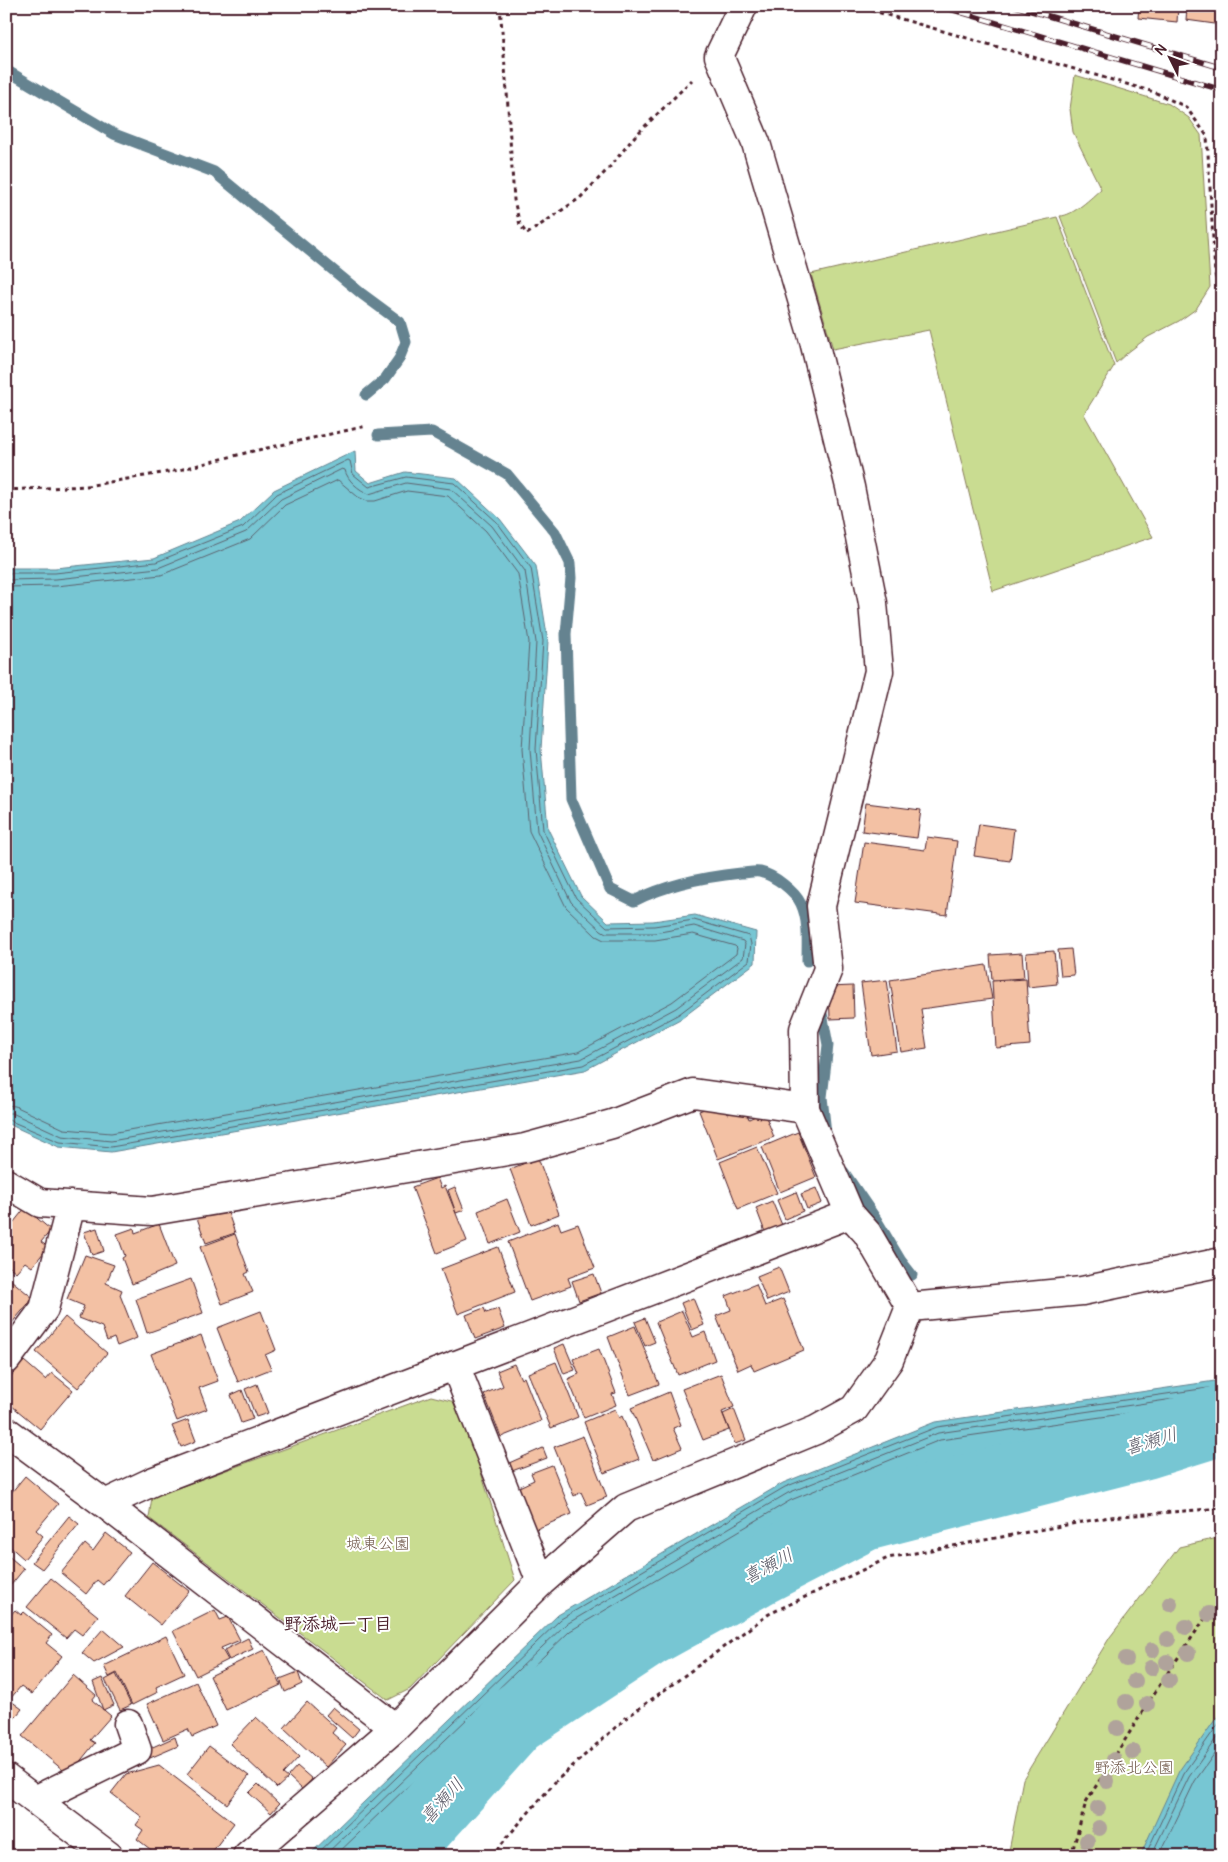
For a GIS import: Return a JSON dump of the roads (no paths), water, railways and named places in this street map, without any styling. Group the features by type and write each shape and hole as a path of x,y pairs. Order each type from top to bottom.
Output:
{"street":[{"path":"743,6 719,56 756,143 813,337 850,487 873,603 879,671 821,906 828,969 804,1029 805,1109 850,1214 867,1233 910,1308"},
{"path":"6,1183 40,1203 152,1211 525,1148 612,1124 693,1093 805,1109"},
{"path":"6,1360 44,1309 71,1206"},
{"path":"105,1504 154,1481 850,1214"},
{"path":"910,1308 1082,1291 1222,1262"},
{"path":"247,1856 395,1728 541,1582 626,1508 816,1430 854,1409 889,1360 910,1308"},
{"path":"455,1365 541,1582"},
{"path":"6,1431 105,1504 395,1728"},
{"path":"35,1800 136,1750 128,1724"},
{"path":"6,1778 110,1856"}],"water":[{"path":"355,451 356,471 370,483 405,472 456,478 500,519 536,566 548,641 541,749 548,829 581,896 608,922 653,921 695,915 756,932 755,963 682,1018 585,1070 111,1152 59,1147 6,1123 6,568 55,568 154,558 240,522 274,490"},
{"path":"1222,1380 1222,1418 992,1484 864,1516 754,1573 649,1631 514,1720 392,1856 308,1856 558,1615 783,1483 935,1422"},
{"path":"1222,1710 1222,1855 1140,1856 1179,1771"}],"waterway":[{"path":"6,70 114,134 214,172 362,294 400,322 406,342 399,359 385,379 366,395"},
{"path":"378,435 432,432 507,474 555,532 570,563 571,578 566,634 571,799 610,889 634,901 659,890 699,879 753,872 766,874 778,880 789,889 801,904 806,925 807,961"},
{"path":"821,1008 828,1045 822,1097 826,1133"},
{"path":"844,1172 912,1275"},
{"name":"喜瀬川","path":"392,1856 514,1720 649,1631 754,1573 864,1516 1145,1444 1222,1420"}],"railway":[{"path":"940,6 1222,90"},
{"path":"1015,6 1222,68"}],"district":[{"name":"野添城一丁目","path":"338,1624"}],"park label":[{"name":"城東公園","path":"378,1543"},
{"name":"野添北公園","path":"1134,1767"}]}
